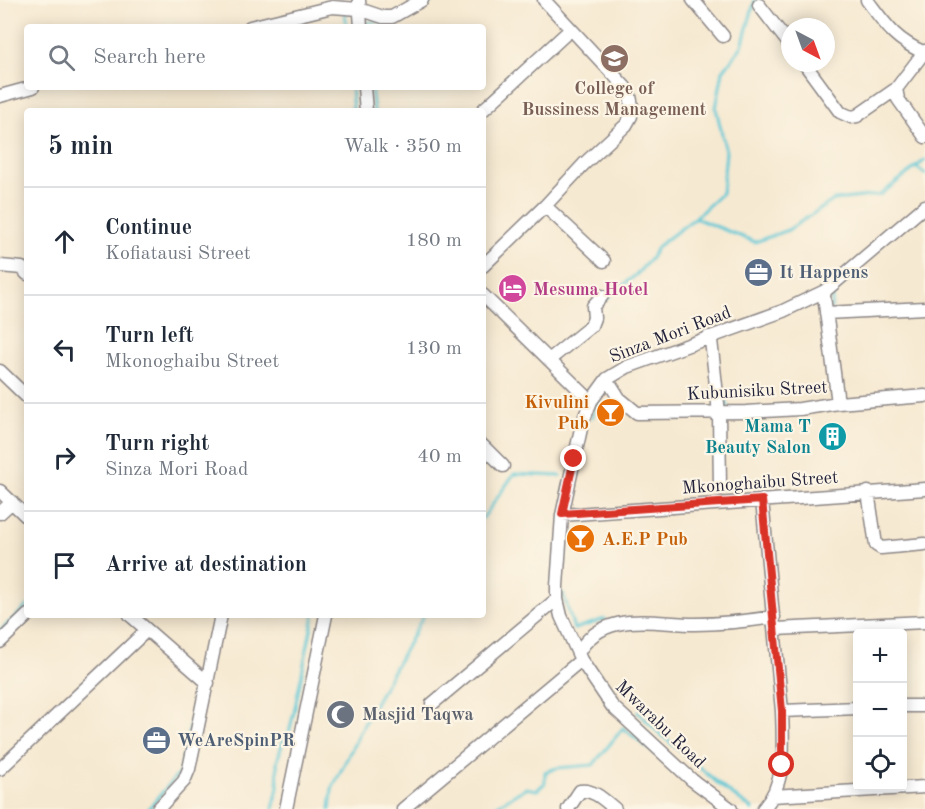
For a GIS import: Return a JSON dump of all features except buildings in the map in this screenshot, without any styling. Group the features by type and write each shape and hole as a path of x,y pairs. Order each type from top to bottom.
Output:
{"street":[{"path":"262,24 332,7 359,5 383,17 392,18 422,0"},
{"path":"486,263 626,125 631,116 630,96 625,87 544,0"},
{"path":"693,0 723,36"},
{"path":"811,72 840,111 851,117 863,114 897,88 924,52 904,44 890,31 867,0"},
{"path":"359,5 360,24"},
{"path":"759,5 781,33"},
{"path":"485,108 570,30"},
{"path":"897,88 898,99 925,137"},
{"path":"0,96 24,89"},
{"path":"364,90 366,108"},
{"path":"545,206 604,261"},
{"name":"Sinza Mori Road","path":"579,656 561,616 557,599 562,514 582,424 591,401 607,379 627,367 783,311 825,291 925,206"},
{"path":"0,266 22,268 24,270"},
{"path":"825,291 838,403"},
{"path":"549,360 591,326 594,318 593,306 602,296"},
{"path":"486,298 591,401"},
{"path":"826,313 925,308"},
{"path":"708,337 711,340 719,413 720,488"},
{"path":"0,371 24,393"},
{"name":"Kubunisiku Street","path":"607,379 619,398 637,413 719,413 800,409 838,403 925,396"},
{"path":"486,449 503,466"},
{"name":"Mkonoghaibu Street","path":"562,514 925,489"},
{"path":"0,491 24,514"},
{"path":"868,492 876,545 881,548 925,544"},
{"path":"762,500 782,711 782,765 772,796 763,809"},
{"path":"0,513 12,502"},
{"path":"432,704 557,599"},
{"path":"0,642 25,618"},
{"path":"133,618 208,684"},
{"path":"158,809 184,781 189,769 220,618"},
{"path":"286,809 325,618"},
{"path":"403,809 579,656 586,639 605,627 627,622 925,622"},
{"path":"0,769 147,630"},
{"name":"Mwarabu Road","path":"579,656 612,706 692,780 731,809"},
{"path":"907,706 925,706"},
{"path":"782,711 853,708"},
{"path":"772,796 925,787"},
{"path":"568,809 580,791 584,790 592,792 615,809"}],"waterway":[{"path":"414,11 436,0"},
{"path":"696,217 722,193 726,152 716,108 723,71 742,46 755,0"},
{"path":"345,13 347,24"},
{"path":"364,23 382,21"},
{"path":"351,90 353,108"},
{"path":"371,90 374,108"},
{"path":"606,299 637,274 658,246 695,218 755,242 788,230 834,200 880,195 925,160"},
{"path":"916,167 925,174"},
{"path":"831,308 833,293 847,280"},
{"path":"722,391 728,407"},
{"path":"592,417 599,399"},
{"path":"486,514 514,474 560,476"},
{"path":"563,593 574,629 605,619"},
{"path":"0,631 24,609"},
{"path":"273,809 278,787 277,762 283,741 289,733 313,618"},
{"path":"330,809 332,789 369,714 422,618"},
{"path":"148,809 180,772 198,687 165,655 161,648"},
{"path":"638,712 726,790 752,809"},
{"path":"491,809 526,788 537,790 545,783 545,772 557,768 593,765 623,728 655,753"}],"place":[{"name":"College of Bussiness Management","path":"614,59"},
{"name":"It Happens","path":"758,272"},
{"name":"Mesuma Hotel","path":"512,289"},
{"name":"Kivulini Pub","path":"610,412"},
{"name":"Mama T Beauty Salon","path":"832,436"},
{"name":"A.E.P Pub","path":"581,539"},
{"name":"Masjid Taqwa","path":"341,714"},
{"name":"WeAreSpinPR","path":"156,740"}],"route":[{"path":"574,459 562,514 575,515 762,500 782,711 782,765"}]}
